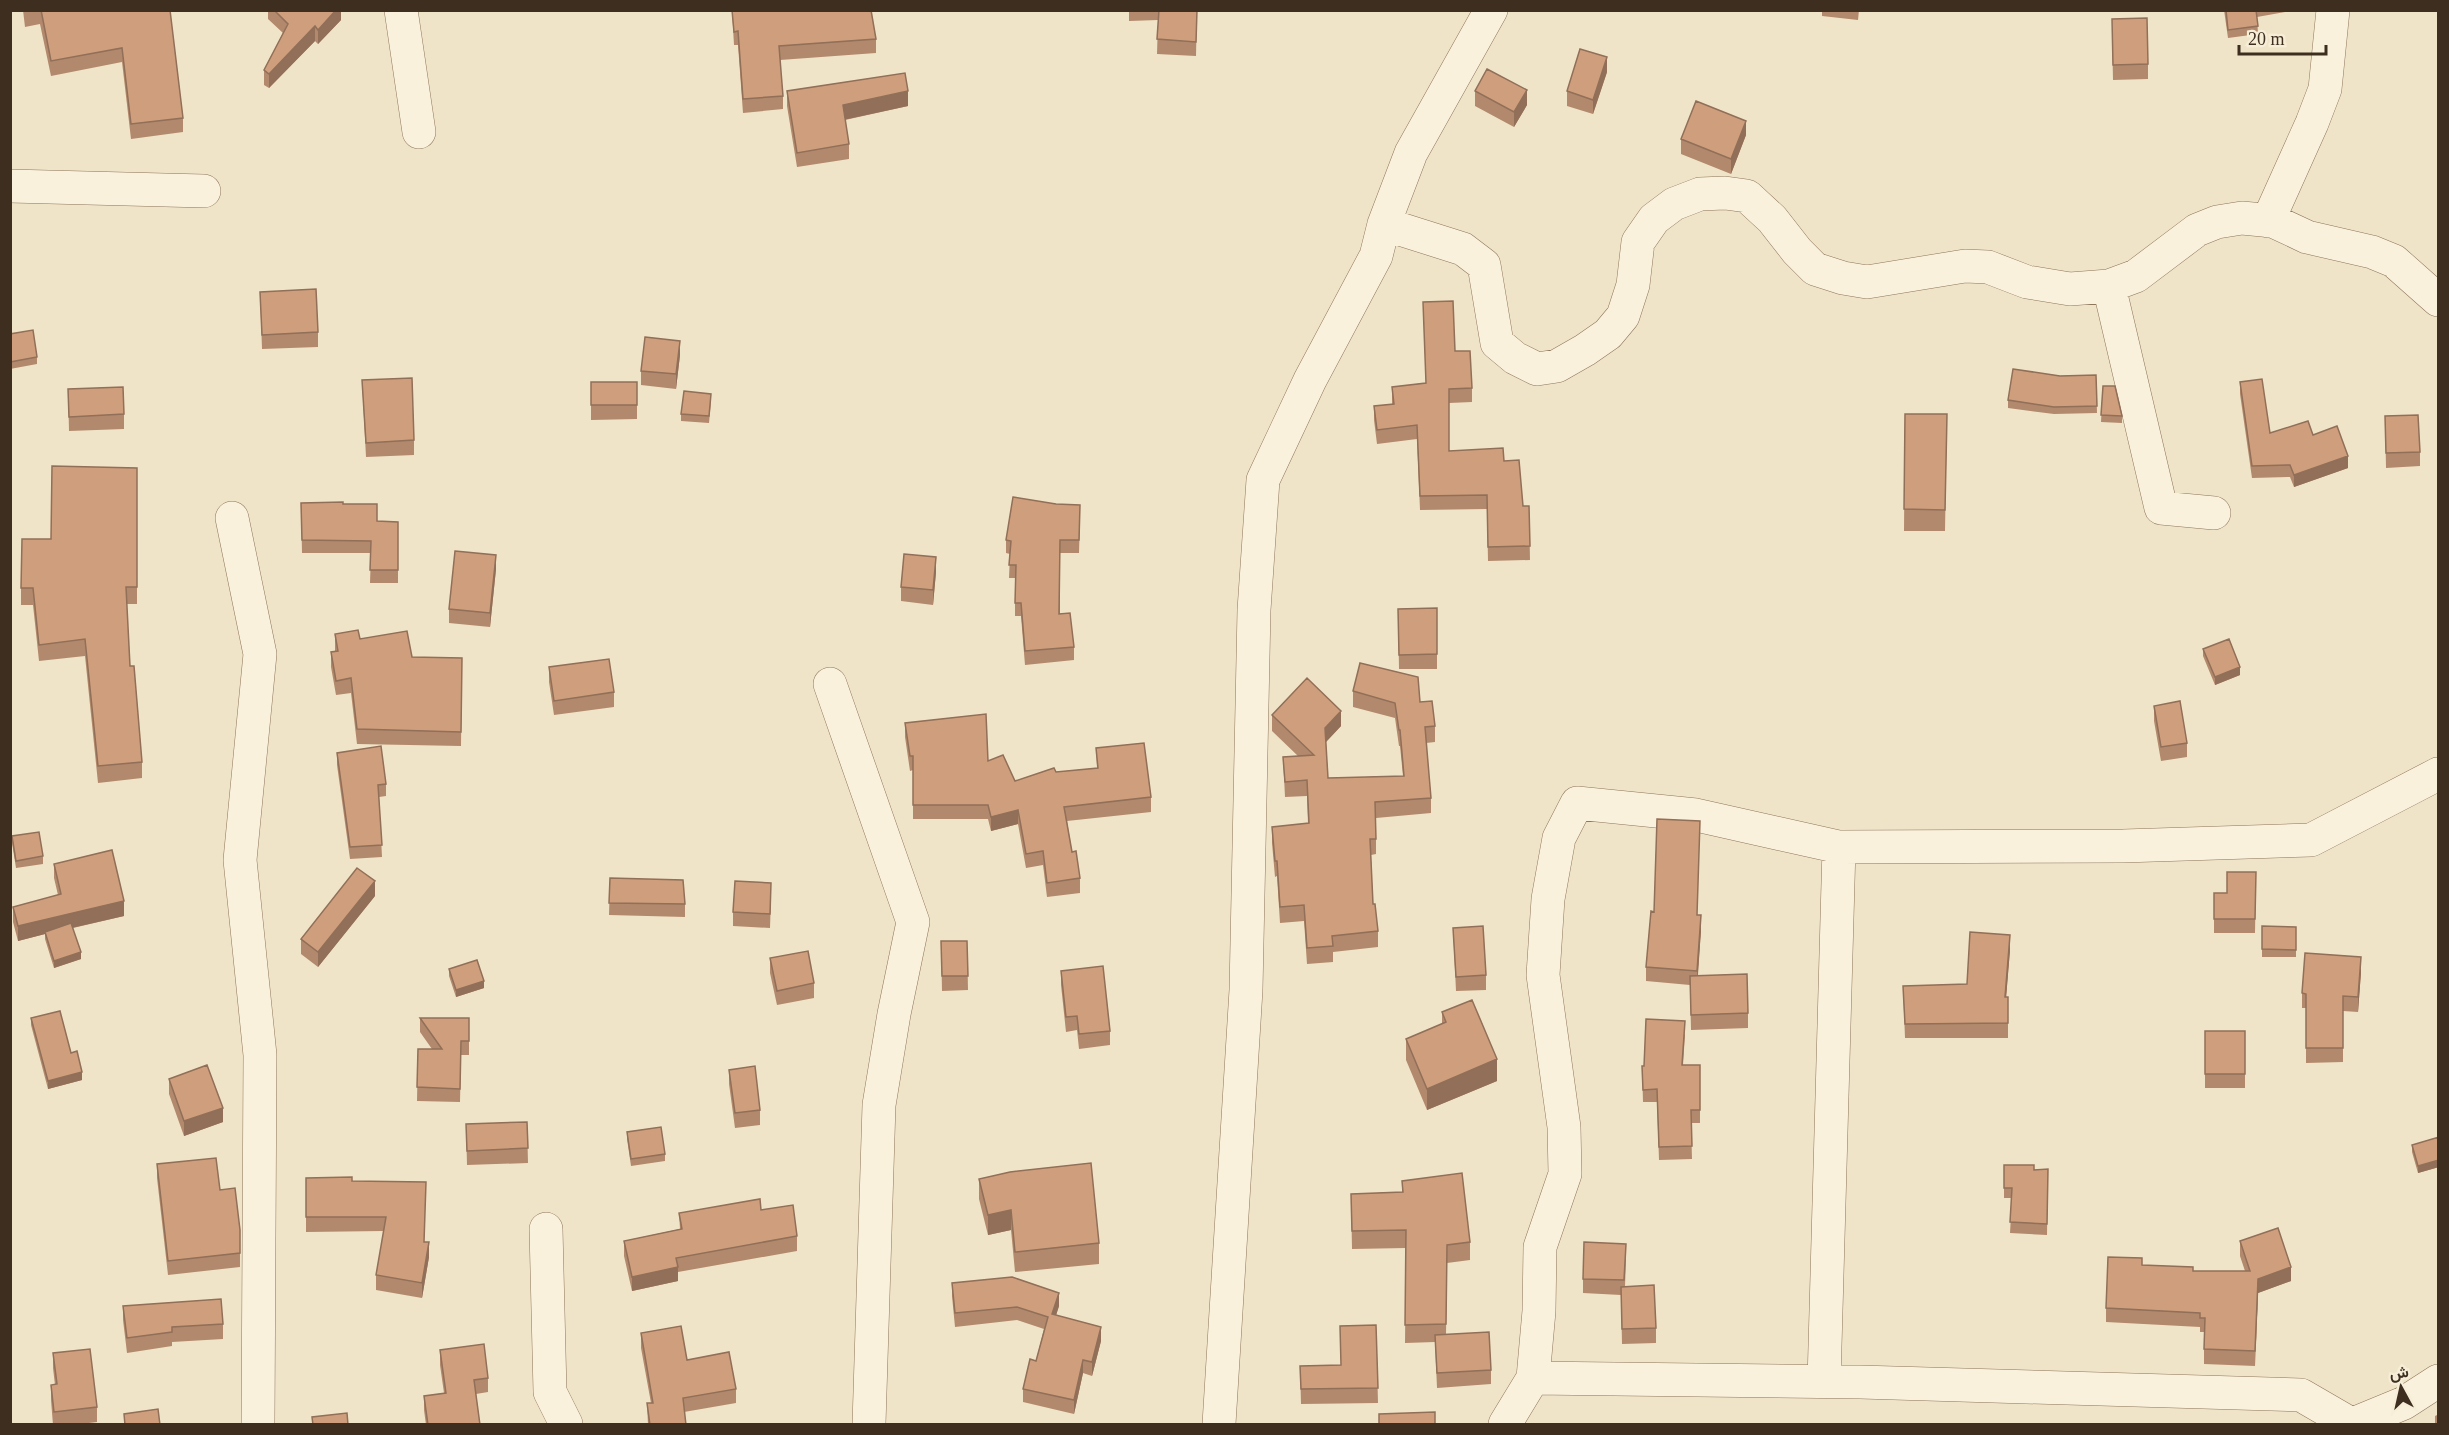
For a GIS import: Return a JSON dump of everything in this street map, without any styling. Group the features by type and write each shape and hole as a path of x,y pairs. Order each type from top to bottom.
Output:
{"street":[{"path":"401,10 419,132"},
{"path":"1219,1425 1246,990 1254,610 1263,480 1311,380 1376,256 1384,224 1411,153 1491,10"},
{"path":"2268,221 2325,89 2333,10"},
{"path":"10,186 204,191"},
{"path":"1384,224 1463,249 1484,265 1497,343 1515,358 1537,369 1557,366 1608,334 1623,316 1634,285 1638,242 1654,219 1674,204 1700,194 1725,193 1747,196 1772,219 1797,251 1815,269 1843,278 1867,282 1945,268 1988,267 2027,282 2070,290 2109,286 2136,276 2197,230 2217,222 2242,218 2273,221 2307,237 2372,252 2394,261 2439,300"},
{"path":"2109,286 2160,507 2214,513"},
{"path":"232,518 260,654 240,860 260,1055 258,1425"},
{"path":"830,684 913,922 894,1014 879,1105 869,1425"},
{"path":"1505,1425 1533,1378 1539,1311 1540,1247 1565,1174 1564,1127 1543,975 1548,899 1559,838 1577,803 1696,815 1839,847 2123,846 2311,840 2439,774"},
{"path":"1824,1382 1839,847"},
{"path":"546,1229 550,1392 566,1425"},
{"path":"1533,1378 1824,1382 2301,1395 2352,1425 2404,1403 2439,1381"}],"building":[{"path":"41,10 170,10 183,118 131,124 122,48 51,61"},
{"path":"274,10 336,10 318,30 315,26 269,74 264,70 288,24"},
{"path":"732,10 871,10 876,39 779,46 783,96 743,99 738,31 734,32"},
{"path":"1159,10 1197,10 1196,42 1157,39"},
{"path":"2226,10 2256,10 2258,26 2228,30"},
{"path":"2147,18 2148,64 2113,65 2112,19"},
{"path":"1580,49 1607,57 1593,100 1567,91"},
{"path":"1487,69 1527,90 1514,112 1475,91"},
{"path":"905,73 908,91 843,105 849,144 797,153 787,91"},
{"path":"1696,101 1746,121 1731,159 1681,139"},
{"path":"316,289 318,332 262,335 260,292"},
{"path":"1453,301 1455,351 1470,351 1472,388 1449,389 1449,451 1503,448 1504,461 1519,460 1523,506 1529,506 1530,546 1488,547 1487,495 1420,496 1417,425 1377,430 1374,406 1394,404 1392,387 1426,383 1423,302"},
{"path":"33,330 37,357 10,362 10,334"},
{"path":"645,337 680,341 676,374 641,371"},
{"path":"2013,369 2060,376 2096,375 2097,406 2054,407 2008,400"},
{"path":"412,378 414,440 366,443 362,380"},
{"path":"2262,379 2270,433 2308,421 2313,435 2337,426 2348,456 2294,475 2290,465 2252,466 2240,382"},
{"path":"591,382 637,382 637,405 591,405"},
{"path":"2103,386 2115,386 2122,416 2101,415"},
{"path":"123,387 124,414 69,417 68,389"},
{"path":"684,391 711,394 709,416 681,414"},
{"path":"1905,414 1947,414 1945,510 1904,509"},
{"path":"2418,415 2420,452 2386,453 2385,416"},
{"path":"52,466 137,468 137,587 126,587 130,666 134,666 142,762 98,766 85,639 39,645 33,588 21,588 22,539 51,539"},
{"path":"1013,497 1056,504 1080,505 1079,540 1060,540 1059,614 1070,613 1074,647 1025,651 1021,603 1015,603 1016,565 1009,565 1011,541 1006,540"},
{"path":"343,502 343,504 377,504 377,521 398,522 398,570 370,570 371,541 302,540 301,503"},
{"path":"455,551 496,555 490,613 449,609"},
{"path":"904,554 936,557 933,590 901,587"},
{"path":"1437,608 1437,654 1399,655 1398,609"},
{"path":"358,630 360,639 407,631 412,657 462,658 461,732 357,729 351,678 336,681 331,652 338,651 335,634"},
{"path":"2229,639 2240,667 2215,677 2203,649"},
{"path":"609,659 614,692 554,701 549,667"},
{"path":"1360,663 1418,677 1420,702 1432,701 1435,726 1425,727 1431,798 1375,802 1376,839 1370,839 1373,904 1375,904 1378,931 1332,936 1333,946 1307,948 1304,905 1280,907 1272,827 1309,823 1307,780 1285,782 1283,757 1314,755 1272,715 1307,678 1341,711 1325,728 1328,778 1404,776 1395,703 1353,691"},
{"path":"2180,701 2187,743 2161,747 2154,706"},
{"path":"986,714 988,761 1003,755 1015,781 1054,768 1056,772 1098,768 1096,748 1144,743 1151,797 1064,807 1072,852 1076,851 1080,878 1047,883 1043,851 1026,854 1018,810 991,817 988,805 913,805 913,756 910,756 905,723"},
{"path":"381,746 386,784 378,785 382,845 350,847 337,753"},
{"path":"1657,819 1700,821 1697,915 1701,915 1697,971 1646,967 1651,911 1654,912"},
{"path":"39,832 43,856 16,861 12,836"},
{"path":"112,850 124,901 18,926 13,907 61,894 54,864"},
{"path":"357,868 375,881 318,952 301,939"},
{"path":"2227,872 2256,872 2255,919 2214,919 2214,893 2227,893"},
{"path":"610,878 683,880 685,904 609,903"},
{"path":"735,881 771,883 770,914 733,912"},
{"path":"71,923 81,952 54,961 45,932"},
{"path":"1483,926 1486,975 1456,977 1453,928"},
{"path":"2262,926 2296,927 2296,950 2262,949"},
{"path":"1970,932 2010,935 2005,997 2008,997 2008,1023 1905,1024 1903,986 1967,984"},
{"path":"941,941 967,941 968,976 942,976"},
{"path":"808,951 814,983 777,991 770,958"},
{"path":"2305,953 2361,957 2358,997 2343,996 2343,1048 2306,1048 2306,994 2302,993"},
{"path":"477,960 484,981 456,990 449,969"},
{"path":"1103,966 1110,1031 1079,1034 1077,1016 1066,1017 1061,971"},
{"path":"1747,974 1748,1013 1691,1015 1690,976"},
{"path":"1472,1000 1497,1059 1427,1089 1406,1039 1446,1022 1442,1012"},
{"path":"60,1011 71,1053 77,1051 82,1072 48,1081 31,1018"},
{"path":"420,1018 469,1018 469,1041 461,1041 460,1089 417,1087 418,1049 442,1049"},
{"path":"1646,1019 1685,1021 1682,1065 1700,1065 1700,1110 1691,1110 1692,1146 1659,1147 1657,1089 1643,1090 1642,1066 1644,1066"},
{"path":"2205,1031 2245,1031 2245,1074 2205,1074"},
{"path":"207,1065 223,1108 184,1121 169,1079"},
{"path":"755,1066 760,1110 735,1113 729,1070"},
{"path":"527,1122 528,1148 467,1151 466,1124"},
{"path":"661,1127 665,1154 631,1159 627,1132"},
{"path":"2439,1137 2439,1160 2418,1166 2412,1145"},
{"path":"216,1158 220,1190 235,1188 240,1253 168,1261 157,1164"},
{"path":"1091,1163 1099,1243 1015,1252 1011,1210 988,1215 979,1179 1010,1172"},
{"path":"2004,1165 2034,1165 2034,1170 2048,1169 2047,1224 2010,1222 2012,1188 2004,1188"},
{"path":"1462,1173 1470,1242 1447,1245 1446,1324 1405,1325 1406,1230 1352,1231 1351,1194 1403,1192 1402,1181"},
{"path":"352,1177 352,1181 426,1182 424,1242 429,1242 422,1283 376,1275 386,1217 306,1217 306,1178"},
{"path":"760,1199 761,1210 793,1205 797,1236 676,1258 678,1267 632,1277 624,1241 682,1229 679,1213"},
{"path":"2278,1228 2291,1267 2258,1279 2255,1351 2204,1349 2205,1318 2200,1318 2200,1313 2106,1308 2108,1257 2142,1258 2142,1265 2193,1267 2193,1271 2250,1271 2240,1241"},
{"path":"1584,1242 1626,1244 1624,1280 1583,1279"},
{"path":"1012,1277 1059,1293 1052,1314 1101,1327 1092,1362 1083,1360 1074,1400 1023,1389 1030,1359 1036,1361 1048,1317 1017,1307 955,1313 952,1283"},
{"path":"1654,1285 1656,1328 1622,1329 1621,1287"},
{"path":"221,1299 223,1324 172,1327 172,1332 127,1338 123,1306"},
{"path":"1376,1325 1378,1388 1301,1389 1300,1366 1341,1365 1340,1326"},
{"path":"681,1326 687,1360 729,1352 736,1389 683,1398 686,1425 650,1425 647,1403 653,1403 641,1333"},
{"path":"1489,1332 1491,1370 1437,1373 1435,1335"},
{"path":"484,1344 488,1378 474,1380 480,1425 428,1425 424,1396 446,1393 440,1350"},
{"path":"90,1349 97,1407 54,1412 51,1385 57,1384 53,1353"},
{"path":"158,1409 160,1425 125,1425 124,1414"},
{"path":"1435,1412 1435,1425 1379,1425 1379,1414"},
{"path":"347,1413 348,1425 313,1425 312,1417"}]}
